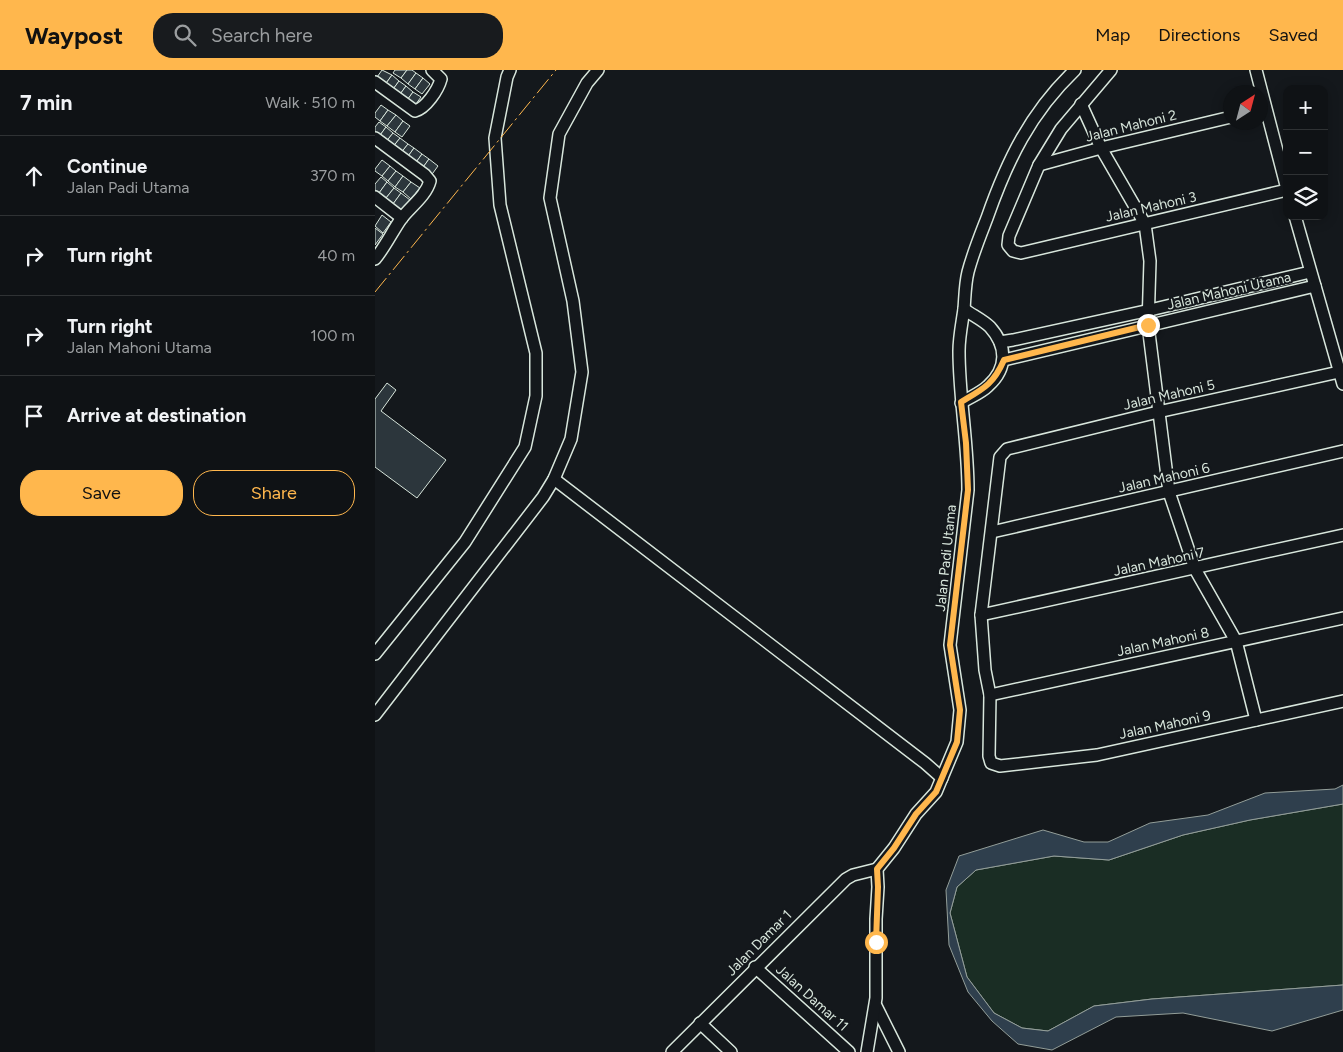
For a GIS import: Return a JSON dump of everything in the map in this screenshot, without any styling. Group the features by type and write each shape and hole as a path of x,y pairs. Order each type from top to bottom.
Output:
{"street":[{"path":"375,654 465,542 525,447 536,396 536,353 500,205 495,138 510,70"},
{"path":"375,715 491,565 554,479 571,439 582,372 573,301 550,198 559,134 587,83 598,70"},
{"name":"Jalan Padi Utama","path":"877,869 894,848 916,814 936,792 957,742 960,710 950,645 968,490 959,348 968,273 1008,162 1023,134 1041,108 1062,82 1075,70"},
{"path":"1039,165 1061,129 1111,70"},
{"path":"1256,70 1259,85"},
{"path":"375,82 415,112 423,106 439,85 441,79 435,72"},
{"path":"1081,104 1101,148 1145,224 1150,261 1150,310 1148,325 1169,492 1195,569 1236,641 1256,720"},
{"name":"Jalan Mahoni 2","path":"1039,165 1223,119"},
{"path":"1268,126 1283,176"},
{"path":"375,138 425,175 430,181 427,188 401,218 379,248 375,260"},
{"name":"Jalan Mahoni 3","path":"1039,165 1009,236 1008,245 1013,250 1021,252 1283,191"},
{"path":"375,197 401,218"},
{"path":"1296,220 1343,384"},
{"name":"Jalan Mahoni Utama","path":"1000,342 1150,310 1311,272"},
{"name":"Jalan Mahoni Utama","path":"1004,360 1315,286"},
{"path":"961,402 988,386 1004,360 1000,342 989,326 964,309"},
{"name":"Jalan Mahoni 5","path":"992,532 1000,457 1007,449 1158,412 1339,372"},
{"name":"Jalan Mahoni 6","path":"992,532 1343,451"},
{"path":"554,479 925,763 942,778"},
{"path":"990,695 985,670 981,616 992,532"},
{"name":"Jalan Mahoni 7","path":"981,616 1343,535"},
{"name":"Jalan Mahoni 8","path":"990,695 1343,618"},
{"name":"Jalan Mahoni 9","path":"990,695 989,756 991,763 1000,766 1097,755 1343,700"},
{"path":"867,1052 875,1006 877,973 877,869"},
{"name":"Jalan Damar 1","path":"672,1052 846,878 877,869"},
{"name":"Jalan Damar 11","path":"755,967 849,1052"},
{"path":"875,1006 899,1052"},
{"path":"700,1023 731,1052"}],"green space":[{"path":"1343,804 1343,985 1152,999 1094,1006 1048,1031 1022,1028 994,1013 967,977 950,913 957,887 976,870 1054,856 1109,860 1183,835 1250,820"}],"water":[{"path":"1343,785 1343,804 1250,820 1183,835 1109,860 1054,856 976,870 957,887 950,913 967,977 994,1013 1022,1028 1048,1031 1094,1006 1152,999 1343,985 1343,1010 1272,1031 1183,1013 1116,1017 1052,1050 1018,1044 992,1021 968,992 949,945 946,890 959,856 1043,830 1084,842 1108,842 1150,823 1208,815 1265,793 1335,789"}],"building":[{"path":"382,70 392,75 384,86 375,80"},
{"path":"395,70 407,70 401,78 393,73"},
{"path":"407,70 412,70 416,73 408,84 401,78"},
{"path":"416,73 423,78 415,89 408,84"},
{"path":"392,75 399,81 391,92 384,86"},
{"path":"423,78 430,84 422,94 415,89"},
{"path":"399,81 406,86 398,97 391,92"},
{"path":"406,86 413,92 405,103 398,97"},
{"path":"413,92 421,97 413,108 405,103"},
{"path":"381,105 388,110 380,121 375,117 375,113"},
{"path":"388,110 396,115 387,126 380,121"},
{"path":"396,115 403,121 395,132 387,126"},
{"path":"403,121 410,126 402,137 395,132"},
{"path":"379,122 386,127 378,138 375,136 375,127"},
{"path":"386,127 393,133 385,143 378,138"},
{"path":"393,133 400,138 392,148 385,143"},
{"path":"400,138 408,144 400,154 392,148"},
{"path":"408,144 414,148 406,159 400,154"},
{"path":"414,148 422,154 414,165 406,159"},
{"path":"422,154 429,159 421,170 414,165"},
{"path":"429,159 438,166 430,177 421,170"},
{"path":"382,160 390,166 382,176 375,169"},
{"path":"390,166 396,171 388,181 382,176"},
{"path":"396,171 403,176 395,187 388,181"},
{"path":"403,176 411,182 403,192 395,187"},
{"path":"381,177 387,182 379,193 375,190 375,184"},
{"path":"387,182 394,188 386,198 379,193"},
{"path":"411,182 420,188 411,199 403,192"},
{"path":"394,188 401,193 393,204 386,198"},
{"path":"401,193 410,200 402,211 393,204"},
{"path":"382,215 391,222 383,233 375,226"},
{"path":"375,228 383,234 375,245"},
{"path":"387,383 396,390 381,411 446,460 417,498 375,467 375,399"}],"power":[{"path":"375,292 556,70"}],"route":[{"path":"876,942 877,869 894,848 916,814 936,792 957,742 960,710 950,645 968,490 968,467 961,402 988,386 1004,360 1148,325"}]}
